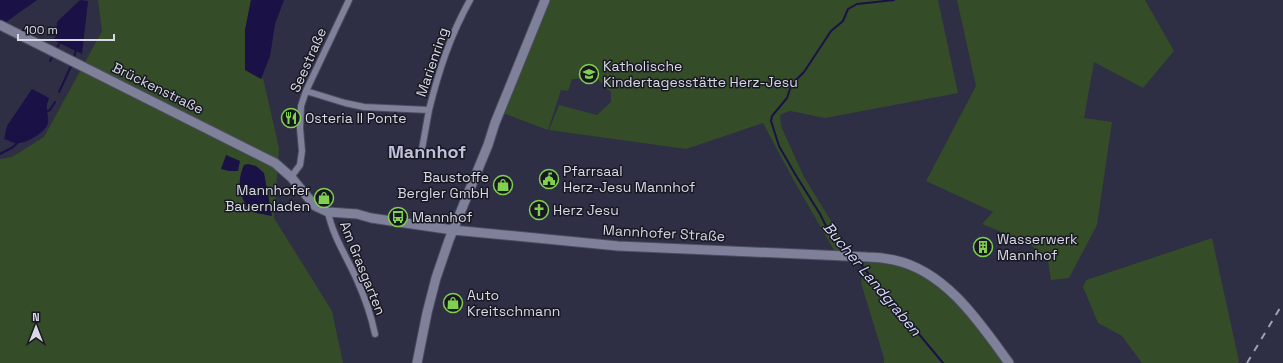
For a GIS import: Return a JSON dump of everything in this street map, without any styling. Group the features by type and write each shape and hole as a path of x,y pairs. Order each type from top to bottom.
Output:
{"main road":[{"path":"417,363 435,285 453,230 545,0"},
{"name":"Brückenstraße","path":"4,27 257,153 275,163 291,178"},
{"name":"Mannhofer Straße","path":"291,178 315,206 328,212 357,214 371,218 453,230 618,246 867,257 896,260 920,270 949,290 960,301 1009,363"}],"street":[{"name":"Seestraße","path":"291,178 300,165 302,151 300,128 301,106 306,91 349,0"},
{"name":"Marienring","path":"422,149 429,110 443,57 470,0"},
{"name":"Marienring","path":"306,91 364,107 429,110"},
{"name":"Am Grasgarten","path":"328,212 339,244 367,303 375,334"}],"green space":[{"path":"98,0 251,0 245,30 261,79 263,78 279,148 274,218 332,311 343,363 0,363 0,159 12,157 44,137 102,31"},
{"path":"545,0 938,0 958,93 825,118 790,111 780,115 781,126 804,177 850,252 835,252 763,123 686,149 549,130 559,105 597,115 611,102 611,92 595,77 572,79 568,91 561,90 548,130 500,112"},
{"path":"957,0 1145,0 1174,51 1143,88 1094,62 1084,118 1112,122 1097,225 1069,278 1051,280 1048,261 1029,243 982,224 993,212 926,181 976,86"},
{"path":"1212,238 1239,361 1238,363 1142,363 1122,336 1098,323 1083,287 1086,280"},
{"path":"882,262 905,266 939,278 1010,363 884,363 884,358 861,283 864,263"}],"shaded area":[{"path":"0,0 37,0 6,22 0,33"},
{"path":"80,0 88,1 82,54 53,40 56,36 57,22"},
{"path":"251,0 284,0 275,24 270,56 261,79 245,70 245,30"},
{"path":"32,89 49,98 47,106 48,122 45,129 32,139 23,142 15,143 4,139 7,126"},
{"path":"226,155 240,161 238,171 221,169"},
{"path":"248,164 256,166 264,173 272,216 250,211 241,194 241,175 244,165"}],"waterway":[{"name":"Bucher Landgraben","path":"849,253 830,234 820,214 779,146 771,121 772,116 787,98 790,89 804,72 831,31 843,21 848,9 857,4 894,0"},
{"path":"56,49 61,41"},
{"path":"74,58 76,49"},
{"path":"50,61 53,55"},
{"path":"59,92 72,64"},
{"path":"45,112 50,110 55,102"},
{"path":"0,154 13,147 19,141"},
{"name":"Bucher Landgraben","path":"857,260 943,363"}],"railway":[{"path":"1247,363 1283,303"}],"place":[{"name":"Katholische Kindertagesstätte Herz-Jesu","path":"589,74"},
{"name":"Osteria Il Ponte","path":"291,118"},
{"name":"Pfarrsaal Herz-Jesu Mannhof","path":"549,179"},
{"name":"Baustoffe Bergler GmbH","path":"503,185"},
{"name":"Mannhofer Bauernladen","path":"324,198"},
{"name":"Herz Jesu","path":"539,210"},
{"name":"Mannhof","path":"398,217"},
{"name":"Wasserwerk Mannhof","path":"983,247"},
{"name":"Auto Kreitschmann","path":"453,303"}],"district":[{"name":"Mannhof","path":"427,152"}]}
